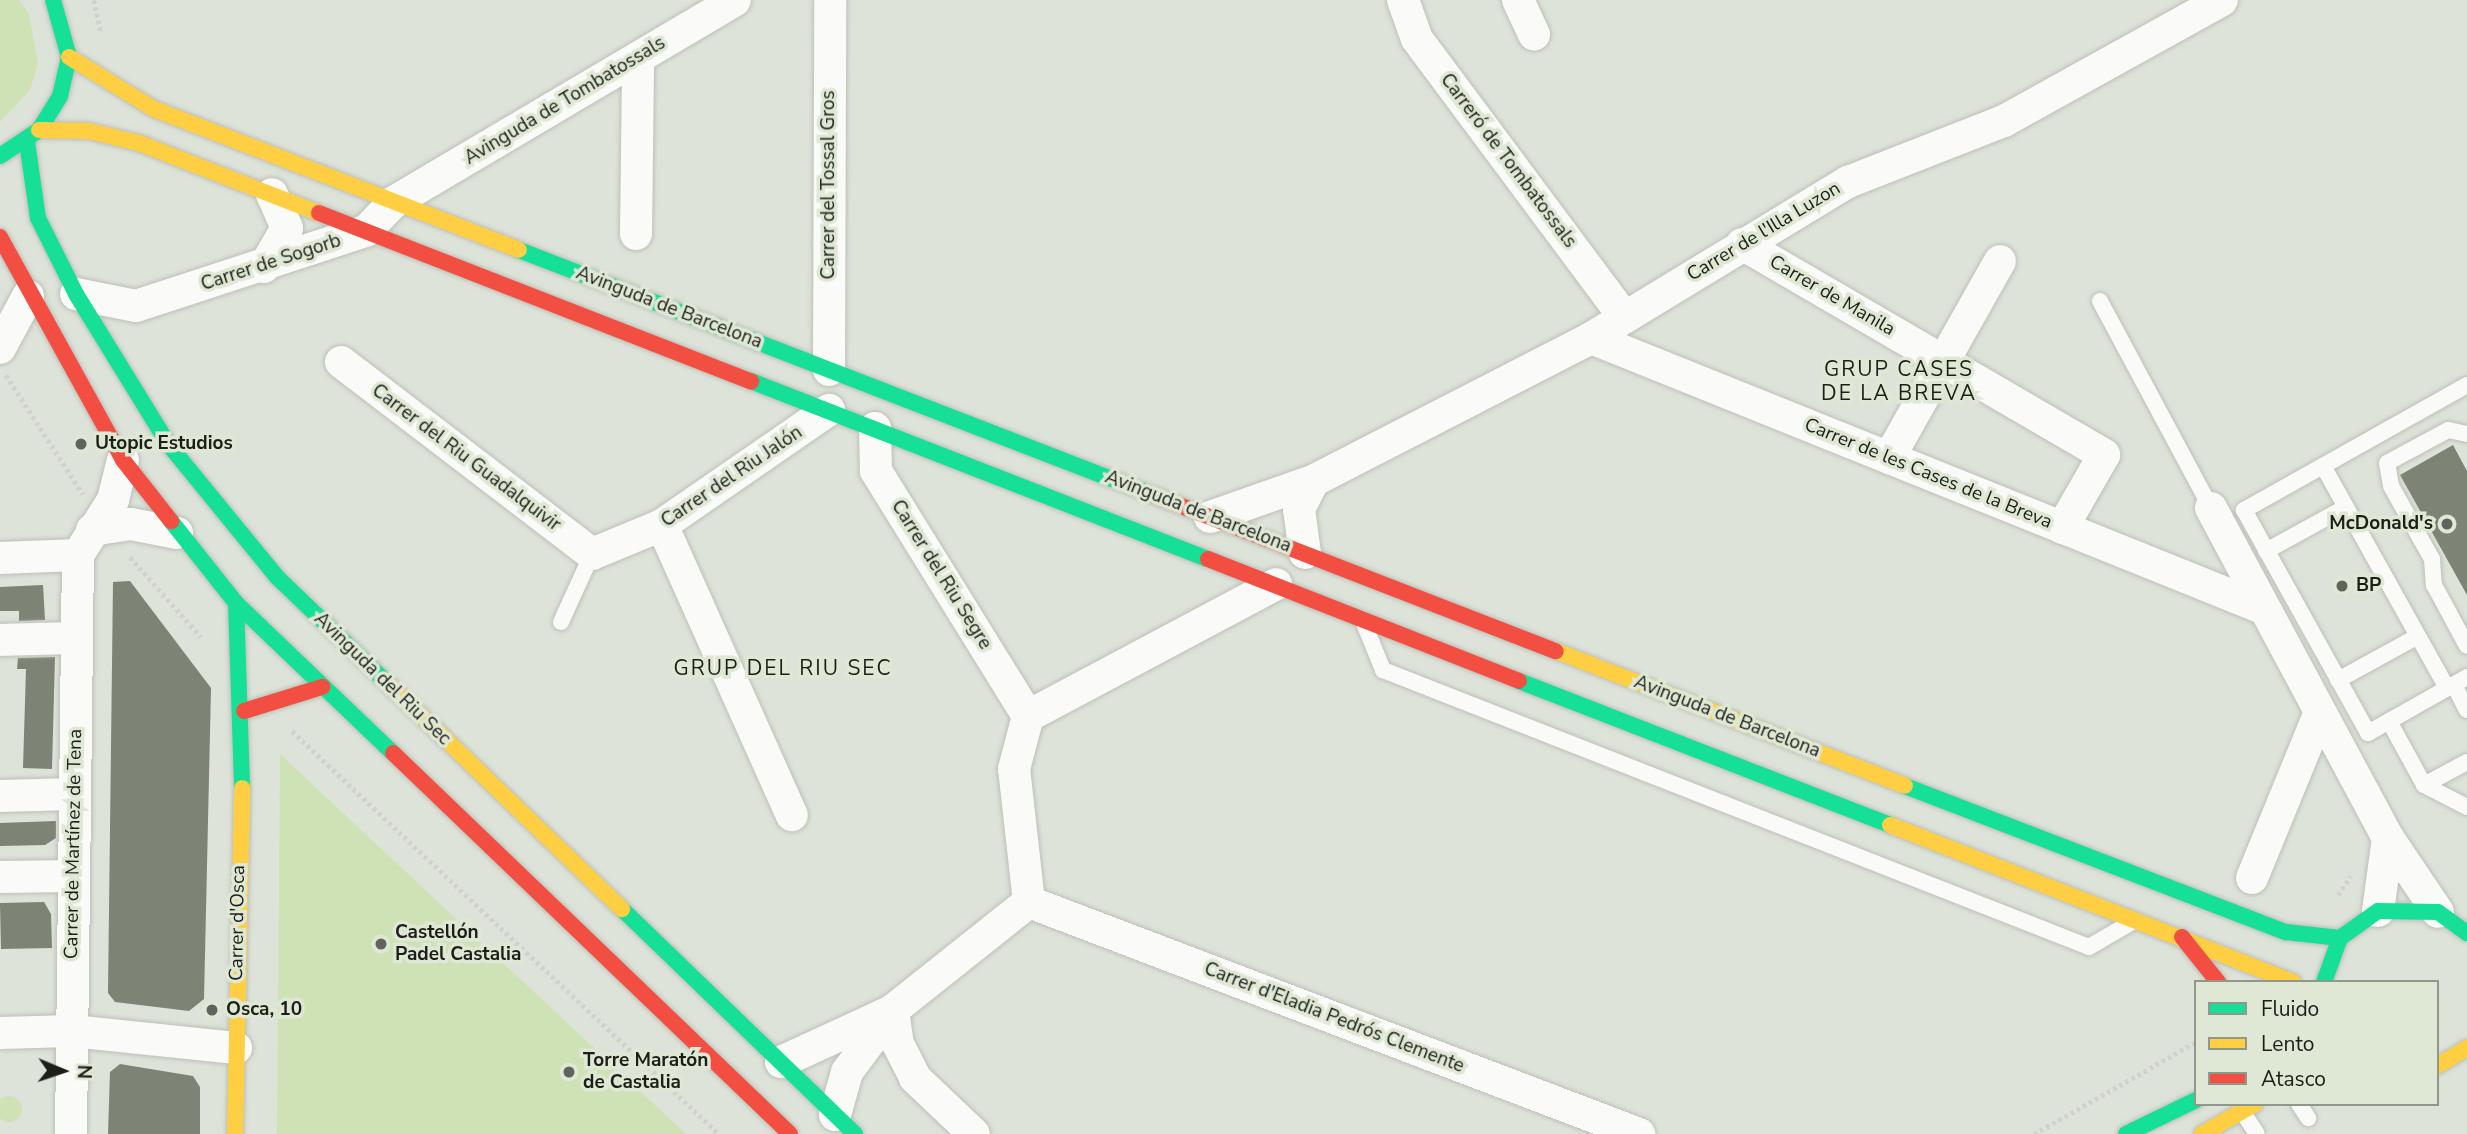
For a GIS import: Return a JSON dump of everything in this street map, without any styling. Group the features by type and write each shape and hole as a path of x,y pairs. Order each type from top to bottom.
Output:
{"main road":[{"path":"0,156 27,142 39,130 60,96 69,57 53,0"},
{"name":"Avinguda de Barcelona","path":"69,57 153,109 2286,932 2340,938"},
{"name":"Avinguda de Barcelona","path":"39,130 89,131 139,143 1360,614 2178,933 2288,980"},
{"name":"Avinguda del Riu Sec","path":"27,142 38,218 111,357 169,445 277,577 845,1124"},
{"path":"0,237 28,296 124,460 177,533 236,603 790,1134"},
{"name":"Carrer d'Osca","path":"235,1134 244,711 236,678 236,603"},
{"path":"244,711 322,687"},
{"path":"2325,980 2340,938 2378,911 2458,923"},
{"name":"Avinguda de Barcelona","path":"2178,933 2215,970 2218,980"},
{"path":"2439,1065 2465,1054"},
{"path":"2158,1115 2178,1087"},
{"path":"2126,1134 2158,1115 2194,1101"},
{"path":"2202,1134 2248,1108"}],"street":[{"name":"Avinguda de Tombatossals","path":"394,202 735,0"},
{"name":"Carrer del Tossal Gros","path":"829,370 830,0"},
{"name":"Carreró de Tombatossals","path":"1403,0 1417,39 1624,317"},
{"path":"1518,0 1534,34"},
{"name":"Carrer de l'Illa Luzon","path":"1210,517 1312,481 1591,338 1848,182 2004,121 2222,0"},
{"path":"636,234 638,58"},
{"path":"272,194 287,228 319,250"},
{"name":"Carrer de Sogorb","path":"76,294 136,306 319,250 366,231 394,202"},
{"path":"264,267 287,228"},
{"name":"Carrer de Manila","path":"1742,244 2104,455 2062,528"},
{"path":"1889,458 2000,261"},
{"path":"0,348 28,296"},
{"path":"111,357 136,306"},
{"name":"Carrer de les Cases de la Breva","path":"1591,338 2265,610"},
{"name":"Carrer del Riu Guadalquivir","path":"341,362 592,554"},
{"name":"Carrer del Riu Jalón","path":"592,554 662,525 829,410"},
{"name":"Carrer del Riu Segre","path":"875,428 876,471 1028,716"},
{"path":"93,533 113,500 124,460"},
{"path":"1305,553 1299,509 1312,481"},
{"path":"2211,508 2265,610 2333,713 2388,838 2458,923"},
{"path":"0,558 131,524 177,533"},
{"path":"662,525 792,814"},
{"name":"Carrer de Martínez de Tena","path":"71,1134 77,638 93,533"},
{"path":"781,1062 893,1010 1029,902 1014,769 1028,716 1276,583"},
{"path":"0,640 77,638"},
{"path":"2252,878 2333,713"},
{"path":"0,796 75,794"},
{"path":"2378,911 2388,838"},
{"path":"0,877 74,876"},
{"name":"Carrer d'Eladia Pedrós Clemente","path":"1029,902 1639,1134"},
{"path":"845,1124 847,1072 893,1010"},
{"path":"893,1010 898,1044 915,1078 974,1134"},
{"path":"0,1033 72,1031 236,1048"}],"lane":[{"path":"2101,301 2211,508"},
{"path":"2456,684 2368,733 2333,713 2338,680 2244,510 2467,385"},
{"path":"2467,434 2448,430 2387,463 2391,486 2432,559 2434,584 2467,646"},
{"path":"2323,466 2418,636 2456,684 2467,710"},
{"path":"2266,551 2346,507"},
{"path":"561,622 592,554"},
{"path":"1360,614 1382,670 2089,947 2139,918"},
{"path":"2338,680 2418,636"},
{"path":"2389,721 2424,785 2467,807"},
{"path":"2424,785 2467,762"},
{"path":"2248,1108 2257,1134"},
{"path":"765,1134 777,1122"}],"path":[{"path":"0,361 93,533 236,678"},
{"path":"264,705 719,1134"},
{"path":"2333,904 2357,867"},
{"path":"2034,1134 2194,1043"}],"green space":[{"path":"0,0 19,0 29,14 38,64 30,90 0,122"},
{"name":"Castellón Padel Castalia","path":"280,754 686,1134 277,1134"},
{"path":"4,1097 14,1097 21,1104 21,1114 14,1121 4,1121 -1,1117 -1,1101"}],"building":[{"name":"McDonald's","path":"2453,445 2467,471 2467,595 2400,475"},
{"path":"130,581 211,688 204,999 189,1011 115,1002 108,993 113,582"},
{"path":"43,585 45,620 19,621 19,611 0,611 0,587"},
{"path":"55,657 52,769 23,768 26,669 17,669 18,658"},
{"path":"56,821 56,838 45,845 0,846 0,823"},
{"path":"44,902 51,914 52,948 1,949 0,903"},
{"path":"120,1064 193,1076 200,1087 200,1134 108,1134 110,1072"}],"traffic: fast":[{"path":"0,156 39,130 60,96 69,57 53,0"},
{"path":"27,142 38,218 76,294 169,445 277,577 385,681"},
{"path":"519,250 1153,495"},
{"path":"751,381 1208,559"},
{"path":"171,521 236,603 393,753"},
{"path":"236,603 242,788"},
{"path":"1519,681 1890,825"},
{"path":"1905,786 2286,932 2340,938"},
{"path":"622,909 855,1134"},
{"path":"2325,980 2340,938 2378,911 2438,912 2467,933"},
{"path":"2126,1134 2194,1101"}],"traffic: slow":[{"path":"69,57 154,109 519,250"},
{"path":"39,130 89,131 139,143 319,213"},
{"path":"1556,651 1905,786"},
{"path":"385,681 622,909"},
{"path":"235,1134 242,788"},
{"path":"1890,825 2288,980"},
{"path":"2439,1065 2467,1048"},
{"path":"2202,1134 2251,1106"}],"traffic: jam":[{"path":"319,213 751,381"},
{"path":"0,237 123,460 171,521"},
{"path":"1153,495 1556,651"},
{"path":"1208,559 1519,681"},
{"path":"244,711 322,687"},
{"path":"393,753 790,1134"},
{"path":"2182,937 2216,980"}],"place":[{"name":"Utopic Estudios","path":"81,444"},
{"name":"McDonald's","path":"2447,524"},
{"name":"BP","path":"2342,586"},
{"name":"Castellón Padel Castalia","path":"381,944"},
{"name":"Osca, 10","path":"212,1010"},
{"name":"Torre Maratón de Castalia","path":"569,1072"}],"district":[{"name":"GRUP CASES DE LA BREVA","path":"1899,381"},
{"name":"GRUP DEL RIU SEC","path":"783,668"}]}
